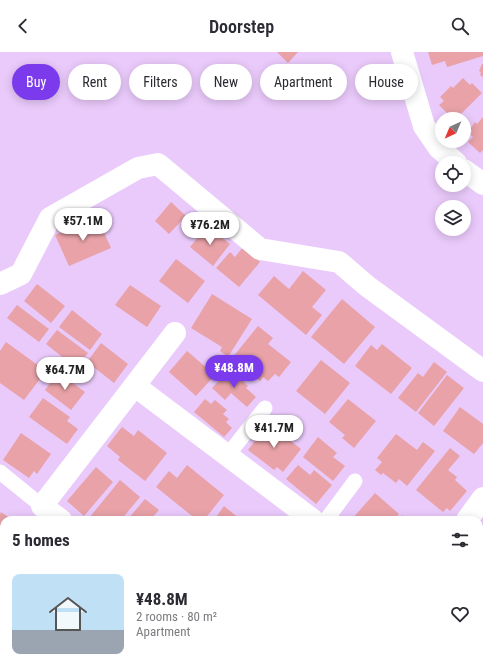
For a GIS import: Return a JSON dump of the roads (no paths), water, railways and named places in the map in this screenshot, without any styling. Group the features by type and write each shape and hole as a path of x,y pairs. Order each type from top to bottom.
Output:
{"street":[{"path":"402,52 424,126 438,148 448,156"},
{"path":"0,284 21,274 50,218 138,168 158,164 260,249 338,262 367,286 483,371"},
{"path":"471,175 483,184"},
{"path":"56,516 42,506 175,333"},
{"path":"135,386 308,516"},
{"path":"470,516 483,498"}],"lane":[{"path":"227,456 265,408"},
{"path":"0,472 42,506"},
{"path":"329,516 355,481"}]}
